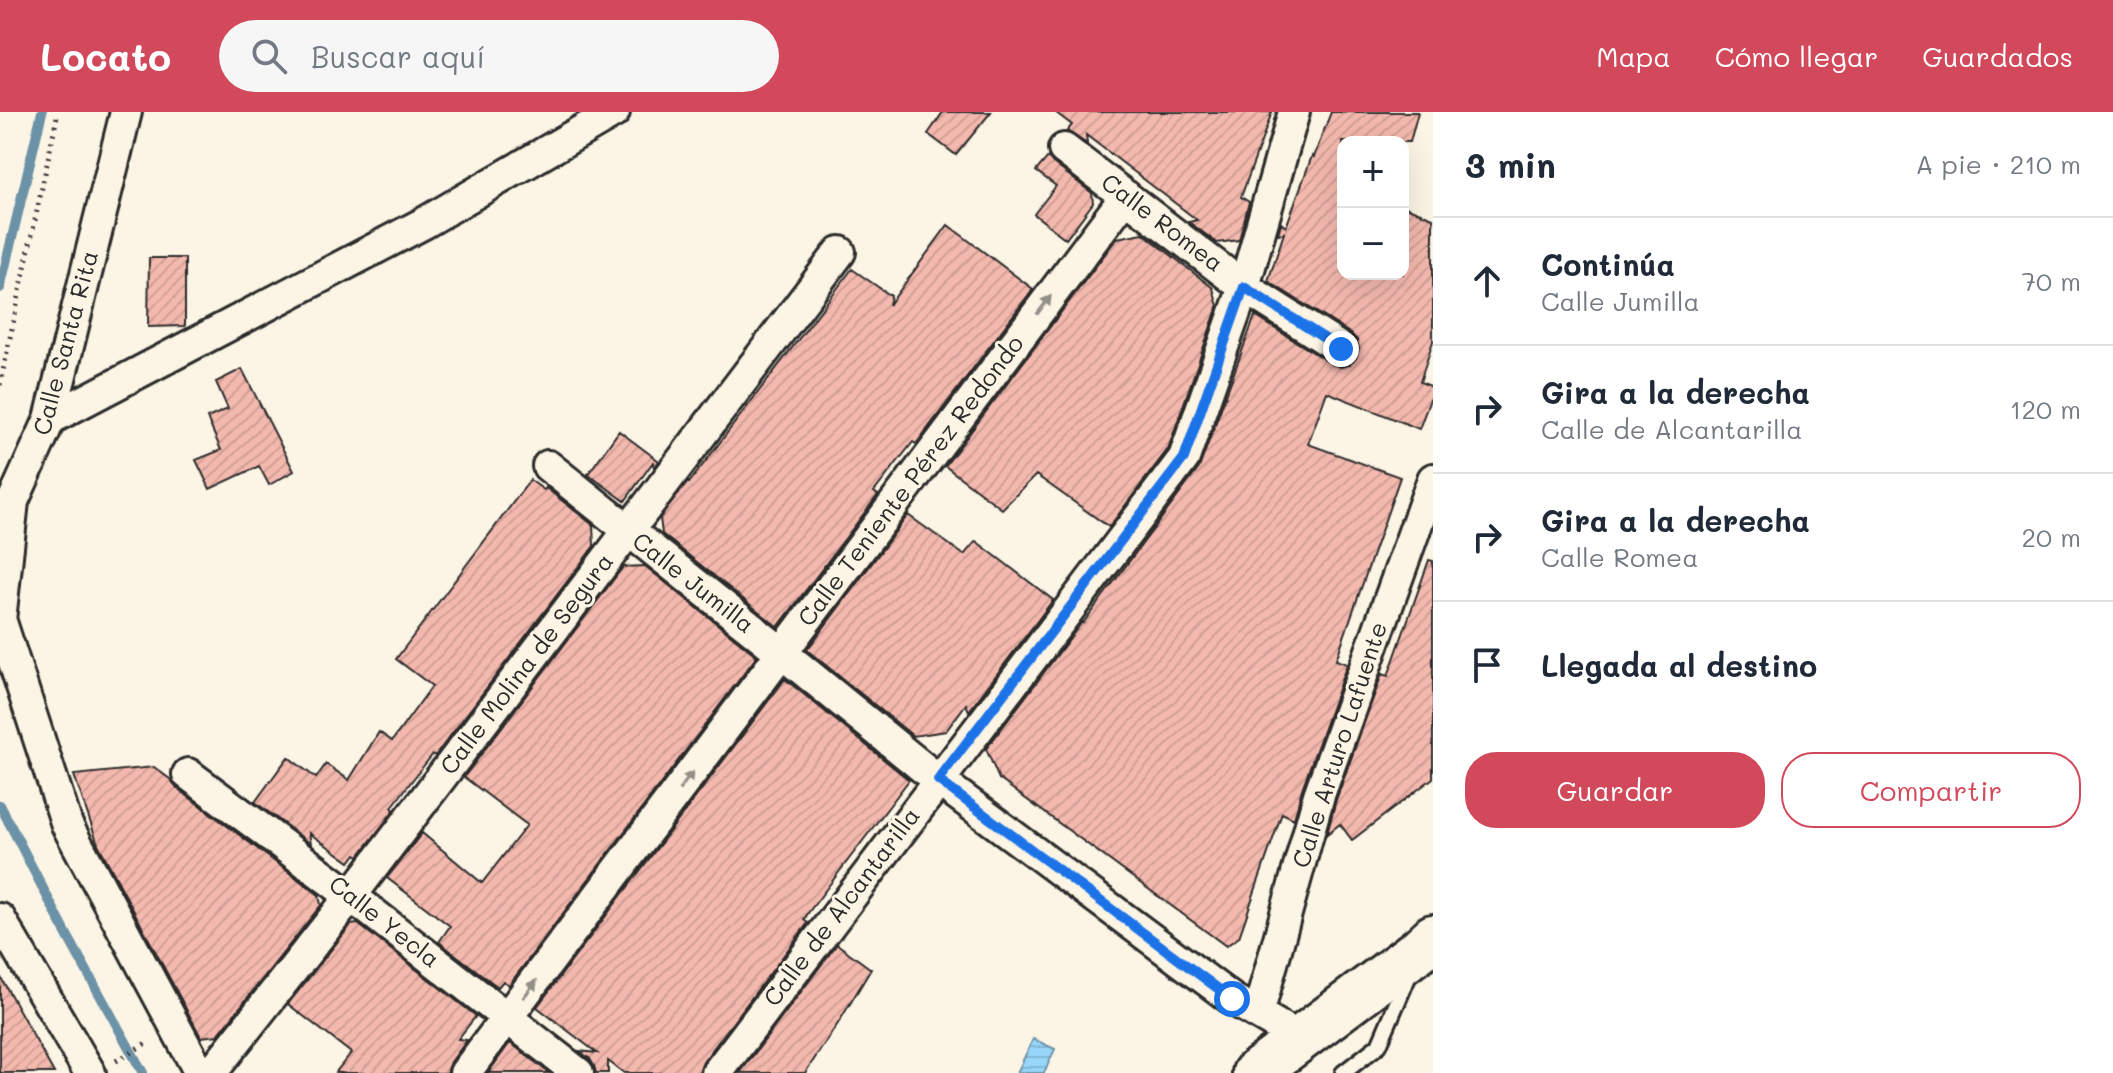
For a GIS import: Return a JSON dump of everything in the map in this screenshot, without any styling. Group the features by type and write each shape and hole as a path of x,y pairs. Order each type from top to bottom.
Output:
{"main road":[{"path":"1255,1073 1426,943"}],"street":[{"name":"Calle Santa Rita","path":"0,620 13,501 50,419 126,112"},
{"path":"50,419 424,223 614,112"},
{"name":"Calle de Alcantarilla","path":"717,1073 1184,458 1244,287 1294,112"},
{"name":"Calle Romea","path":"1064,149 1244,287 1341,349"},
{"name":"Calle Teniente Pérez Redondo","path":"465,1073 1126,196"},
{"name":"Calle Molina de Segura","path":"211,1073 351,896 840,252"},
{"name":"Calle Jumilla","path":"548,466 938,780 1232,999 1301,1039"},
{"name":"Calle Arturo Lafuente","path":"1258,1014 1319,795 1433,479"},
{"path":"0,620 67,825 200,1073"},
{"name":"Calle Yecla","path":"188,774 578,1073"},
{"path":"0,919 98,1070"}],"lane":[{"path":"1343,1073 1379,1045 1426,943"}],"path":[{"path":"0,385 58,112"},
{"path":"98,1070 175,1025"}],"water":[{"path":"1033,1039 1055,1049 1044,1073 1017,1073"}],"building":[{"path":"943,112 991,112 956,155 928,134"},
{"path":"1055,112 1272,112 1241,197 1249,202 1239,240 1217,243 1189,222 1197,220 1086,135 1087,144 1067,131 1072,125"},
{"path":"1331,112 1418,112 1410,142 1409,136 1337,136 1337,280 1409,280 1409,208 1433,218 1433,341 1420,382 1433,387 1433,391 1419,429 1327,392 1308,444 1400,477 1336,660 1347,664 1294,819 1282,813 1239,937 1226,946 999,779 986,749 1199,468 1255,316 1332,364 1341,367 1349,365 1356,358 1359,349 1357,340 1351,334 1268,281 1284,233 1278,234 1281,223 1286,227"},
{"path":"1048,157 1092,193 1093,203 1066,239 1034,214 1056,186 1036,171"},
{"path":"948,225 1033,289 916,444 913,442 874,492 878,495 778,627 662,534 660,518 852,269 891,296 889,305"},
{"path":"1143,233 1213,288 1218,306 1168,449 1109,527 1036,475 1002,509 945,466 1117,238"},
{"path":"149,258 185,258 185,326 148,327"},
{"path":"242,369 294,471 269,485 259,466 210,489 196,460 221,450 207,418 228,409 216,382"},
{"path":"619,431 659,461 654,468 653,462 625,501 588,474"},
{"path":"530,480 544,490 546,488 593,525 594,546 435,756 433,754 392,807 394,810 359,856 356,854 350,862 309,833 311,844 255,802 288,757 316,778 326,764 349,780 379,732 392,741 432,686 396,659"},
{"path":"908,515 964,555 976,541 1053,600 969,711 966,704 946,731 913,736 807,650"},
{"path":"1429,560 1433,561 1433,778 1352,840 1340,824 1327,834 1336,800 1382,674 1388,676"},
{"path":"645,566 757,656 509,985 503,981 498,987 439,942 450,926 387,878 422,833 482,883 527,825 464,777 623,567"},
{"path":"785,679 909,780 808,913 804,920 808,923 703,1062 699,1073 624,1073 608,1061 608,1073 596,1073 590,1059 579,1051 597,1053 537,1007"},
{"path":"154,767 177,788 319,895 321,905 218,1035 201,1037 98,844 74,775"},
{"path":"358,924 476,1016 458,1039 467,1040 447,1073 335,1073 351,1053 288,1004 351,925"},
{"path":"837,944 871,969 805,1073 740,1073"},
{"path":"0,976 54,1073 0,1073"},
{"path":"512,1044 549,1073 488,1073"}],"waterway":[{"path":"0,288 42,112"},
{"path":"0,805 143,1073"}],"route":[{"path":"1232,999 938,780 1184,458 1244,287 1341,349"}]}
